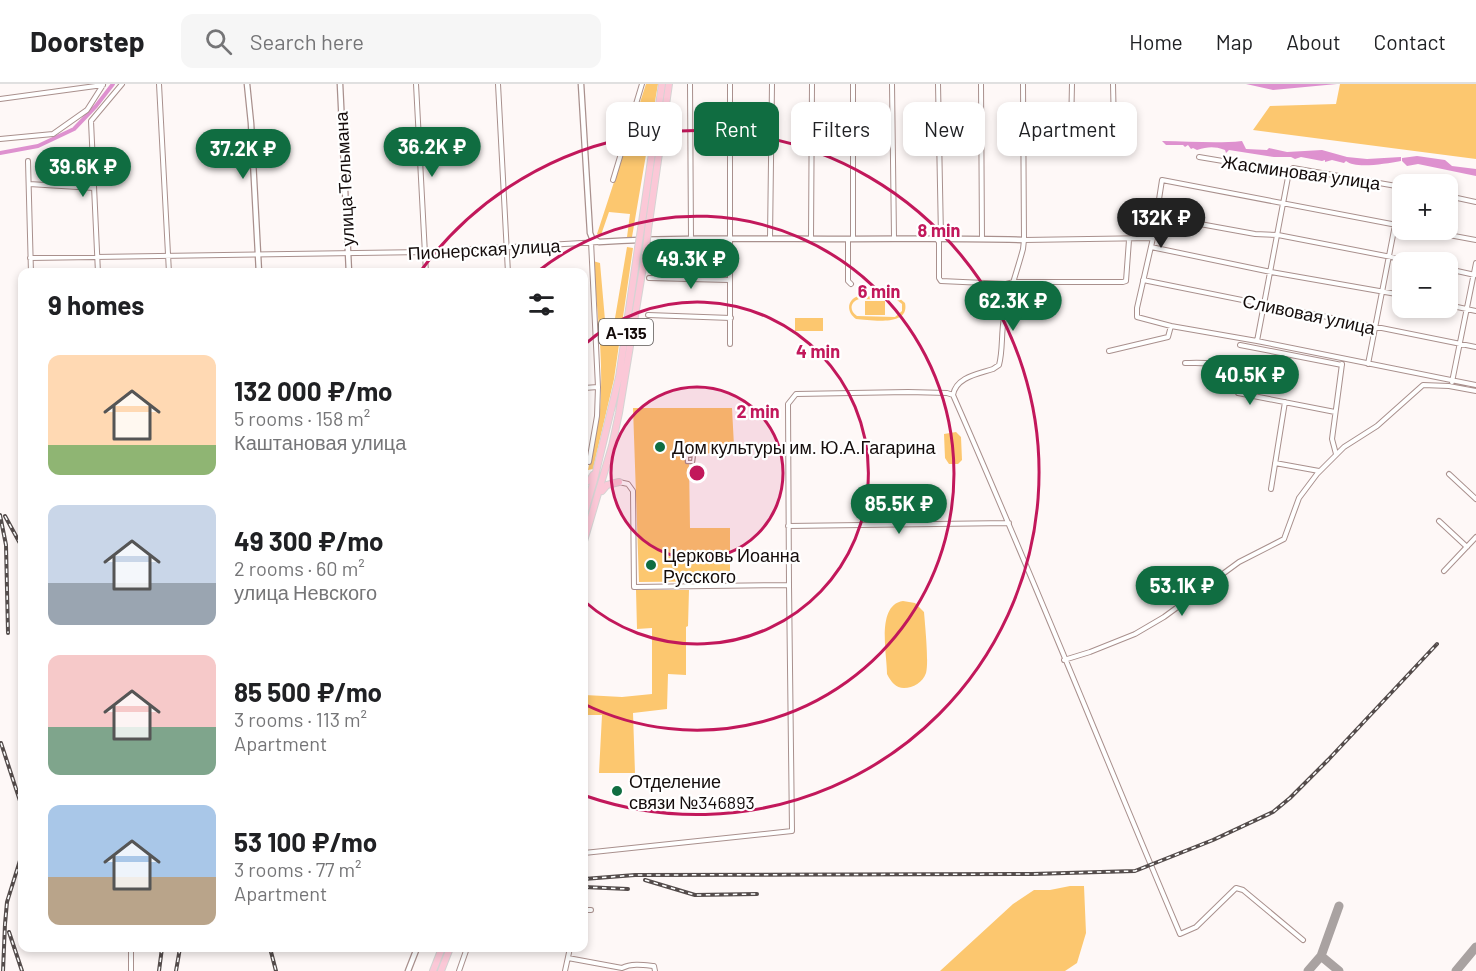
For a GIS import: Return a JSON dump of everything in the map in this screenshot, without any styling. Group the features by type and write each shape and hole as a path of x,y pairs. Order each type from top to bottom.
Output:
{"highway":[{"name":"А-135","path":"645,229 662,84"},
{"name":"А-135","path":"588,527 612,446 669,84"},
{"name":"А-135","path":"588,501 623,378"},
{"path":"612,446 613,452 608,475 610,479 619,482"},
{"path":"588,480 602,452"},
{"path":"592,513 596,510 604,487 619,482"},
{"path":"434,971 441,952"},
{"path":"441,971 448,952"}],"street":[{"path":"98,268 91,121 122,84"},
{"path":"159,84 169,268"},
{"path":"247,84 259,268"},
{"name":"улица Тельмана","path":"340,84 350,268"},
{"path":"416,84 426,268"},
{"path":"498,84 508,268"},
{"path":"581,84 598,387 597,416 589,462"},
{"path":"613,180 642,84"},
{"path":"690,84 691,238"},
{"path":"730,84 730,344"},
{"path":"770,238 772,84"},
{"path":"811,237 812,84"},
{"path":"851,284 848,281 853,84"},
{"path":"892,84 894,237"},
{"path":"938,84 939,278 941,281 1006,284 1014,282 1124,282 1126,281 1129,240"},
{"path":"981,84 982,239"},
{"path":"1023,84 1024,240 1004,318 999,365 959,383 954,388 953,395 1009,523 1180,934 1196,927 1236,888 1243,890 1303,940"},
{"path":"1072,84 1072,102"},
{"path":"1113,84 1113,102"},
{"path":"0,99 103,85"},
{"path":"0,139 53,134 87,110 103,85"},
{"name":"Жасминовая улица","path":"1199,157 1289,172 1293,168 1392,186"},
{"path":"28,161 31,268"},
{"path":"1257,341 1289,172"},
{"path":"1392,224 1162,180 1137,317 1171,326 1343,358 1452,383 1476,391"},
{"path":"28,184 94,188"},
{"path":"1458,198 1476,202"},
{"path":"1156,216 1255,234 1278,235 1390,257"},
{"path":"590,235 599,242"},
{"name":"Пионерская улица","path":"30,258 425,252 691,238 894,237 1024,240 1153,238"},
{"path":"1458,237 1476,240"},
{"path":"1368,364 1393,240"},
{"path":"1151,247 1271,272 1392,293"},
{"path":"1452,383 1476,262"},
{"path":"1458,271 1475,275"},
{"path":"649,278 730,280"},
{"name":"Сливовая улица","path":"1143,280 1476,347"},
{"path":"1458,307 1476,311"},
{"path":"648,315 730,318"},
{"path":"1108,351 1168,337 1171,326"},
{"path":"1240,345 1342,365"},
{"path":"1336,455 1332,439 1343,358"},
{"path":"1185,363 1219,365 1228,368 1231,371 1235,391 1238,393 1335,412"},
{"path":"1065,660 1135,634 1164,617 1239,562 1284,539 1299,498 1320,471 1344,447 1377,426 1424,385 1452,383 1476,385"},
{"path":"588,388 598,387"},
{"path":"588,853 792,831 788,404 795,394 908,392 953,395"},
{"path":"1270,489 1285,402"},
{"path":"1275,462 1320,471"},
{"path":"1449,474 1476,499"},
{"path":"619,482 628,484 633,490 634,587 789,585"},
{"path":"1439,521 1467,547"},
{"path":"788,526 1009,523"},
{"path":"1444,571 1476,537"},
{"path":"131,952 131,971"},
{"path":"408,971 415,952"},
{"path":"459,971 466,952"},
{"path":"566,971 569,952"},
{"path":"568,958 622,970 628,965 654,969"}],"shaded area":[{"path":"646,84 658,84 655,102 640,102"},
{"path":"1246,84 1337,84 1273,90"},
{"path":"1340,84 1476,84 1476,159 1253,130 1270,106 1336,104"},
{"path":"1162,141 1242,141 1246,149 1267,150 1269,148 1287,152 1322,150 1347,157 1367,159 1401,157 1401,161 1356,165 1346,161 1344,163 1332,160 1325,162 1325,160 1301,157 1295,159 1274,157 1229,150 1226,153 1225,150 1214,147 1197,150 1191,149 1188,145 1185,147 1166,145"},
{"path":"622,156 646,156 632,237 627,237 630,214 609,212 601,235 597,234"},
{"path":"1417,156 1445,160 1452,166 1476,169 1476,176 1418,164 1407,166 1402,161 1402,158"},
{"path":"627,247 633,248 614,379 593,469 588,470 598,425 601,392 600,336 593,261 600,263 607,343 612,336"},
{"path":"858,296 898,297 905,303 905,311 896,319 879,321 856,319 849,310 854,298","holes":["859,299 897,300 902,304 902,311 895,317 857,316 852,309 852,304"]},
{"path":"865,301 885,301 885,315 865,315"},
{"path":"795,318 823,318 823,331 795,331"},
{"path":"633,408 732,408 734,446 730,452 685,455 685,461 689,462 690,528 730,528 730,581 639,582"},
{"path":"956,432 961,437 962,460 958,464 949,464 945,458 944,434"},
{"path":"636,590 689,590 686,675 668,674 667,709 633,713 635,773 599,773 602,715 588,715 588,695 622,697 652,694 652,628 637,629"},
{"path":"903,601 915,603 924,612 927,661 923,679 907,688 894,684 887,674 885,643 889,611 895,604"},
{"path":"1084,886 1086,933 1077,963 1065,971 940,971 1013,904 1034,890"}],"waterway":[{"path":"0,153 38,146 74,129 113,84"}],"taxiway":[{"path":"1339,906 1321,956 1339,971"},
{"path":"1456,971 1476,947"},
{"path":"1308,971 1321,956"}],"railway":[{"path":"0,515 6,545 8,633"},
{"path":"5,516 18,540"},
{"path":"588,879 635,875 1032,874 1135,871 1213,840 1273,812 1328,760 1437,644"},
{"path":"1,743 18,795"},
{"path":"3,971 7,902 18,867"},
{"path":"645,880 695,895 757,894"},
{"path":"588,887 628,889"},
{"path":"9,932 22,971"},
{"path":"159,971 161,952"},
{"path":"176,971 179,952"},
{"path":"271,952 276,971"}],"place":[{"name":"Дом культуры им. Ю.А.Гагарина","path":"660,447"},
{"name":"Церковь Иоанна Русского","path":"651,565"},
{"name":"Отделение связи №346893","path":"617,791"}]}
